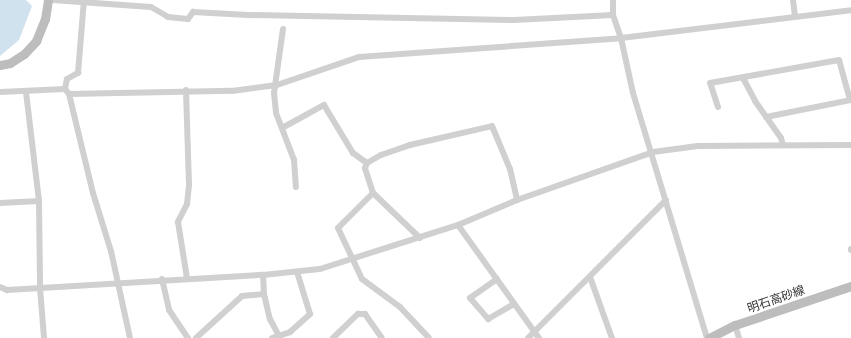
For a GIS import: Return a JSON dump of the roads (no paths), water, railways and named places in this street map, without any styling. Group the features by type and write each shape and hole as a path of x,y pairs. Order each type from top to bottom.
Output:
{"main road":[{"path":"0,65 10,63 24,54 36,41 45,19 48,0"},
{"name":"明石高砂線","path":"708,338 735,325 851,286"}],"street":[{"path":"52,0 84,1 151,7 168,17 188,19 194,12 248,16 514,20 613,15"},
{"path":"613,0 613,15 621,38 633,93 653,152 708,338"},
{"path":"793,0 795,16"},
{"path":"84,1 78,73 67,79 67,91 93,194 111,251 116,283 130,338"},
{"path":"0,92 232,91 277,85 358,57 621,38 851,10"},
{"path":"283,29 277,85 274,93 276,113 294,160 296,187"},
{"path":"718,107 710,83 839,60 850,100 766,117"},
{"path":"743,78 766,117 781,138 783,145"},
{"path":"186,90 189,185 187,204 178,222 187,278"},
{"path":"26,92 39,201 40,288 44,338"},
{"path":"282,128 324,105 353,153 368,164"},
{"path":"420,238 373,193 365,168 368,164 381,155 410,145 492,126 510,169 517,200"},
{"path":"0,287 7,290 297,272 354,260 420,238 458,225 517,200 653,152 698,146 851,144"},
{"path":"373,193 338,228 362,279 400,307 429,338"},
{"path":"528,338 666,200"},
{"path":"0,203 39,201"},
{"path":"458,225 534,332 540,338"},
{"path":"272,338 279,337 290,332 310,314 297,272"},
{"path":"263,275 264,294 270,319 279,337"},
{"path":"590,277 612,338"},
{"path":"162,280 169,310 188,338"},
{"path":"497,280 470,298 488,319 514,304"},
{"path":"196,338 242,296 264,294"},
{"path":"333,338 358,314 365,314 381,338"},
{"path":"735,325 739,338"}],"water":[{"path":"0,0 26,0 32,6 19,40 0,56"}]}
